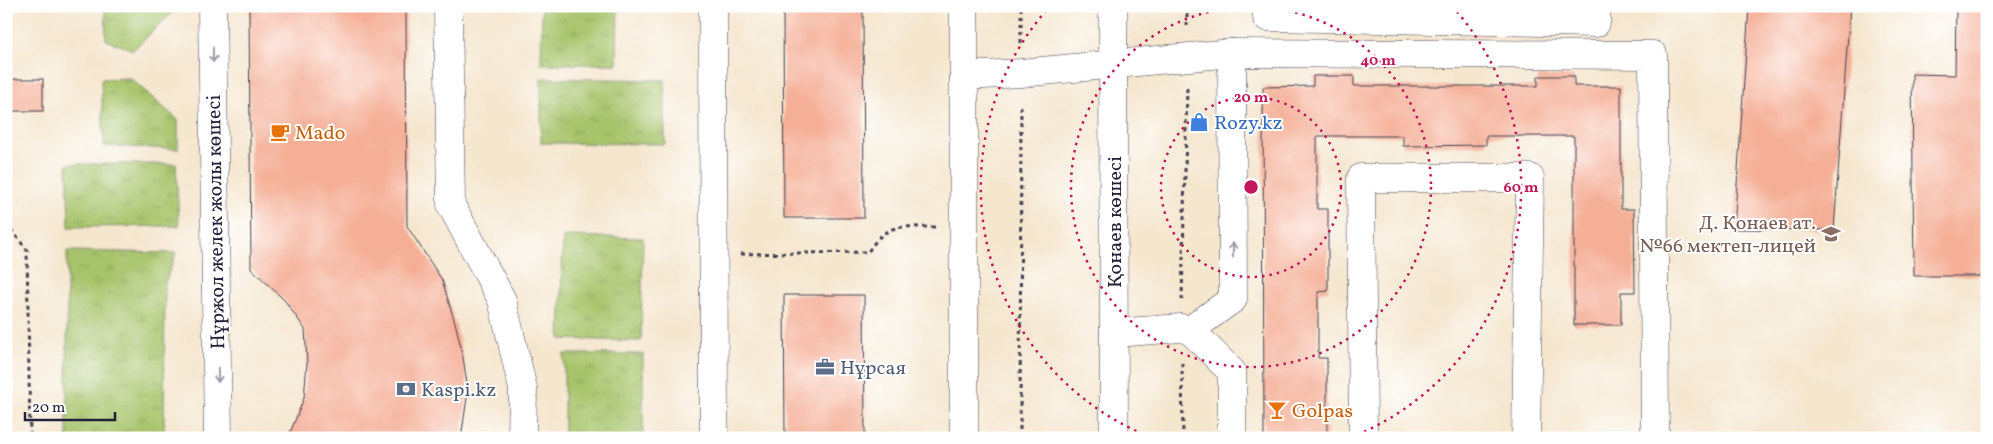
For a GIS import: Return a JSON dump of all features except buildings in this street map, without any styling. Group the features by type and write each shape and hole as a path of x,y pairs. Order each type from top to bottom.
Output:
{"main road":[{"name":"Нұржол желек жолы көшесі","path":"212,6 218,438"},
{"path":"448,6 451,205 502,300 523,389 522,438"},
{"path":"713,6 714,438"},
{"path":"964,6 964,438"},
{"name":"Қонаев көшесі","path":"1113,6 1114,438"},
{"path":"1266,6 1267,17 1596,23 1596,6"},
{"path":"964,76 1021,73 1232,53 1653,56 1655,438"},
{"path":"1114,333 1186,329 1233,299 1232,53"},
{"path":"1363,438 1361,178 1530,178 1526,438"},
{"path":"1186,329 1232,372 1232,438"}],"path":[{"path":"1020,438 1021,6"},
{"path":"1183,438 1186,329 1187,6"},
{"path":"6,224 27,250 30,438"},
{"path":"741,254 868,252 877,237 890,228 964,227"}],"green space":[{"path":"105,6 179,6 133,50 106,40"},
{"path":"542,6 618,6 617,64 541,64"},
{"path":"130,78 178,120 178,149 104,146 101,79"},
{"path":"541,78 665,80 665,144 541,143"},
{"path":"67,164 176,164 179,226 69,227"},
{"path":"563,236 643,238 641,341 560,339"},
{"path":"67,251 176,253 165,283 164,438 67,438"},
{"path":"564,354 643,354 643,438 564,438"}],"place":[{"name":"Rozy.kz","path":"1199,122"},
{"name":"Mado","path":"280,132"},
{"name":"Д. Қонаев ат. №66 мектеп-лицей","path":"1831,234"},
{"name":"Нұрсая","path":"825,367"},
{"name":"Kaspi.kz","path":"406,389"},
{"name":"Golpas","path":"1277,410"}]}
